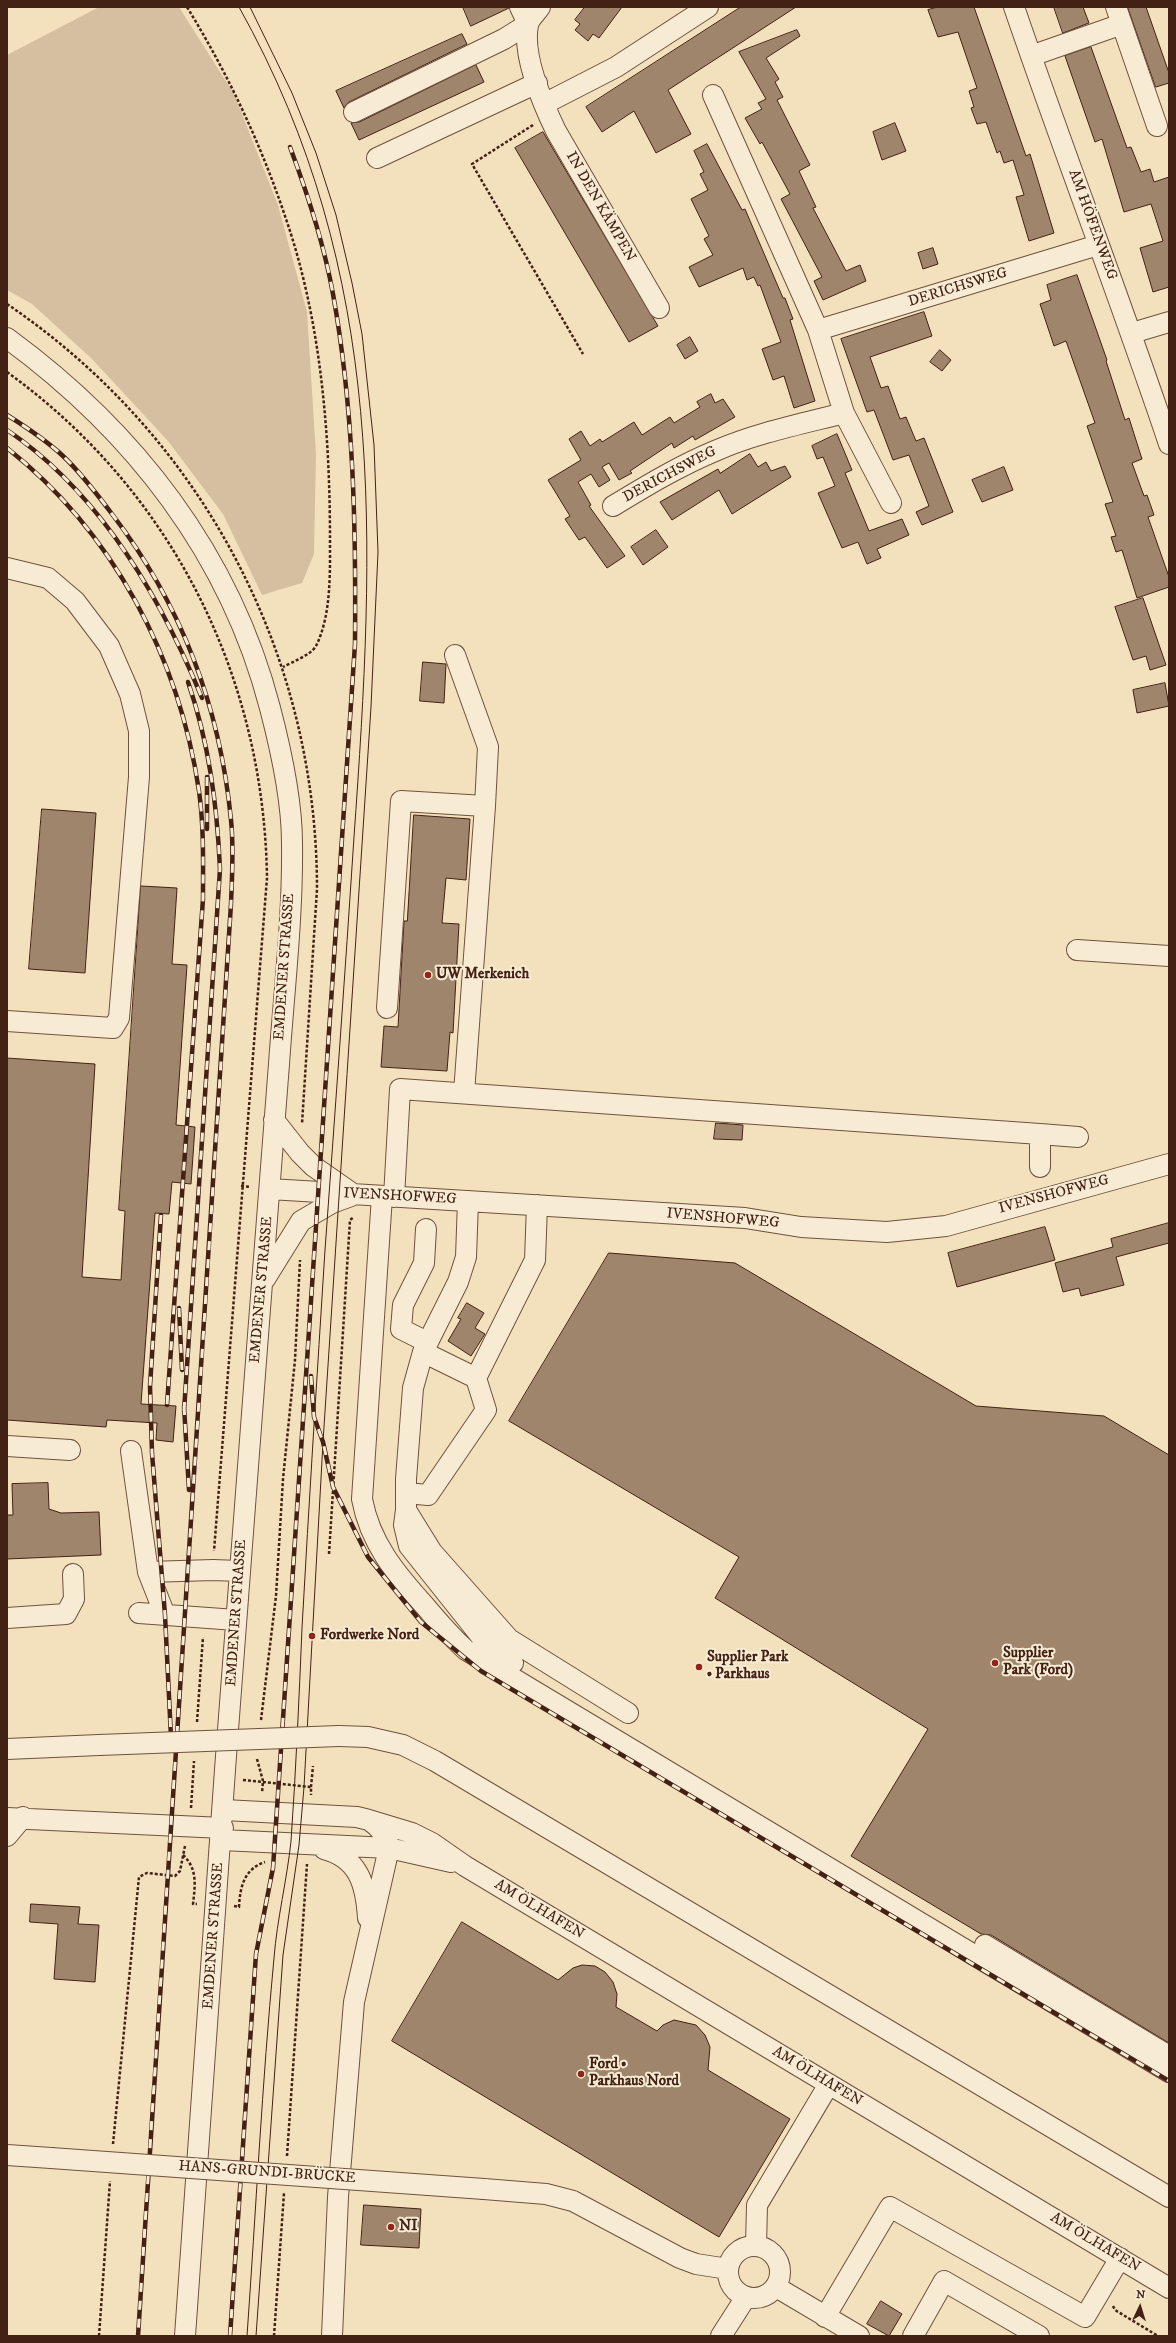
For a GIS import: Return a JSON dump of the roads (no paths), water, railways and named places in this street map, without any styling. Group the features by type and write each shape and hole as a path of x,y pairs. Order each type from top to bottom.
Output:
{"street":[{"path":"354,112 504,38 524,15 540,7"},
{"path":"546,109 616,67 708,7"},
{"name":"AM HÖFENWEG","path":"1014,7 1098,245 1132,333 1169,444"},
{"name":"IN DEN KÄMPEN","path":"524,15 528,50 546,109 659,308"},
{"path":"1031,56 1119,16 1157,126"},
{"path":"378,158 538,83"},
{"path":"713,95 818,330 844,413 891,503"},
{"name":"DERICHSWEG","path":"818,330 1098,245"},
{"path":"1132,333 1169,322"},
{"name":"EMDENER STRASSE","path":"7,338 45,366 105,421 156,479 186,520 209,558 234,611 265,691 278,745 293,839 286,971 263,1282 239,1572 223,1826 185,2336"},
{"name":"DERICHSWEG","path":"613,506 679,468 716,450 751,438 844,413"},
{"path":"7,568 48,578 75,601 109,646 130,694 139,732 139,777 119,1018 113,1028 7,1021"},
{"path":"455,655 488,747 464,1093"},
{"path":"388,1008 401,801 485,806"},
{"path":"1077,950 1169,956"},
{"path":"1078,1137 400,1089 388,1197 362,1500 370,1528 381,1551 395,1572 466,1650 1169,2072"},
{"path":"274,1120 300,1153 314,1166 355,1195"},
{"path":"1040,1134 1040,1167"},
{"name":"IVENSHOFWEG","path":"270,1189 745,1218 801,1227 887,1232 946,1226 1169,1164"},
{"path":"263,1282 301,1221 332,1203 355,1195"},
{"path":"468,1201 466,1257 458,1282 425,1347 413,1388 404,1525 409,1546 491,1649 1169,2056"},
{"path":"476,1378 535,1260 537,1205"},
{"path":"406,1502 428,1495 486,1410 476,1378 425,1347 401,1329 403,1305 424,1262 426,1229"},
{"path":"7,1446 70,1450"},
{"path":"131,1451 148,1572 165,1615"},
{"path":"406,1502 432,1552 509,1639 628,1713"},
{"path":"148,1572 213,1570 239,1572"},
{"path":"7,1618 66,1614 74,1598 73,1574"},
{"path":"139,1613 236,1620"},
{"path":"7,1748 339,1736 368,1737 403,1744 435,1761 1169,2196"},
{"name":"AM ÖLHAFEN","path":"223,1826 311,1816 357,1817 412,1833 432,1843 465,1866 1169,2288"},
{"path":"7,1836 15,1818 188,1826 223,1826"},
{"path":"332,2336 338,2197 354,2002 369,1930 390,1848 389,1842 378,1826 369,1820"},
{"name":"AM ÖLHAFEN","path":"223,1826 309,1845 390,1848 433,1857 465,1866"},
{"path":"309,1845 342,1856 355,1868 361,1880 367,1901 369,1930"},
{"path":"756,2246 757,2205 829,2084"},
{"name":"HANS-GRUNDI-BRÜCKE","path":"7,2155 484,2188 546,2194 573,2201 680,2258 696,2264 728,2269"},
{"path":"824,2317 890,2207 1085,2316 1120,2258"},
{"path":"756,2246 765,2248 778,2260 780,2279 776,2287 768,2295 757,2298 746,2297 732,2286 728,2278 728,2269 731,2260 738,2252 746,2247 756,2246"},
{"path":"913,2336 944,2281 1039,2336"},
{"path":"776,2287 858,2336"},
{"path":"722,2336 746,2297"}],"tram line":[{"path":"239,7 288,107 323,208 347,309 361,412 366,515 366,620 361,727 319,1344 302,1628 293,1814 289,1856 275,1943 247,2336"},
{"path":"250,7 292,93 316,153 336,215 352,283 362,334 374,445 378,552 371,707 323,1442 304,1787 299,1845 283,1955 256,2336"}],"railway":[{"path":"230,2336 256,1954 273,1868 355,644 355,556 352,469 340,338 333,294 320,238 290,147"},
{"path":"7,415 50,445 76,469 112,514 136,548 158,584 177,620 207,697 226,778 232,830 231,904 138,2336"},
{"path":"7,430 40,455 71,484 124,550 147,586 167,623 186,660 202,698"},
{"path":"7,448 45,481 79,518 109,558 135,601 157,646 175,693 189,741 199,791 201,804 203,899 167,1405"},
{"path":"184,1411 220,869 217,821 211,774 207,751 188,682"},
{"path":"207,777 207,829"},
{"path":"161,1215 150,1386 152,1453 165,1615 171,1737"},
{"path":"179,1308 182,1370"},
{"path":"311,1376 314,1417 323,1442 333,1487 368,1557 421,1622 481,1671 1169,2081"},
{"path":"184,1406 189,1490"}],"place":[{"name":"UW Merkenich","path":"428,975"},
{"name":"Fordwerke Nord","path":"312,1636"},
{"name":"Supplier Park (Ford)","path":"995,1663"},
{"name":"Supplier Park • Parkhaus","path":"699,1667"},
{"name":"Ford • Parkhaus Nord","path":"581,2074"},
{"name":"NI","path":"391,2227"}]}
